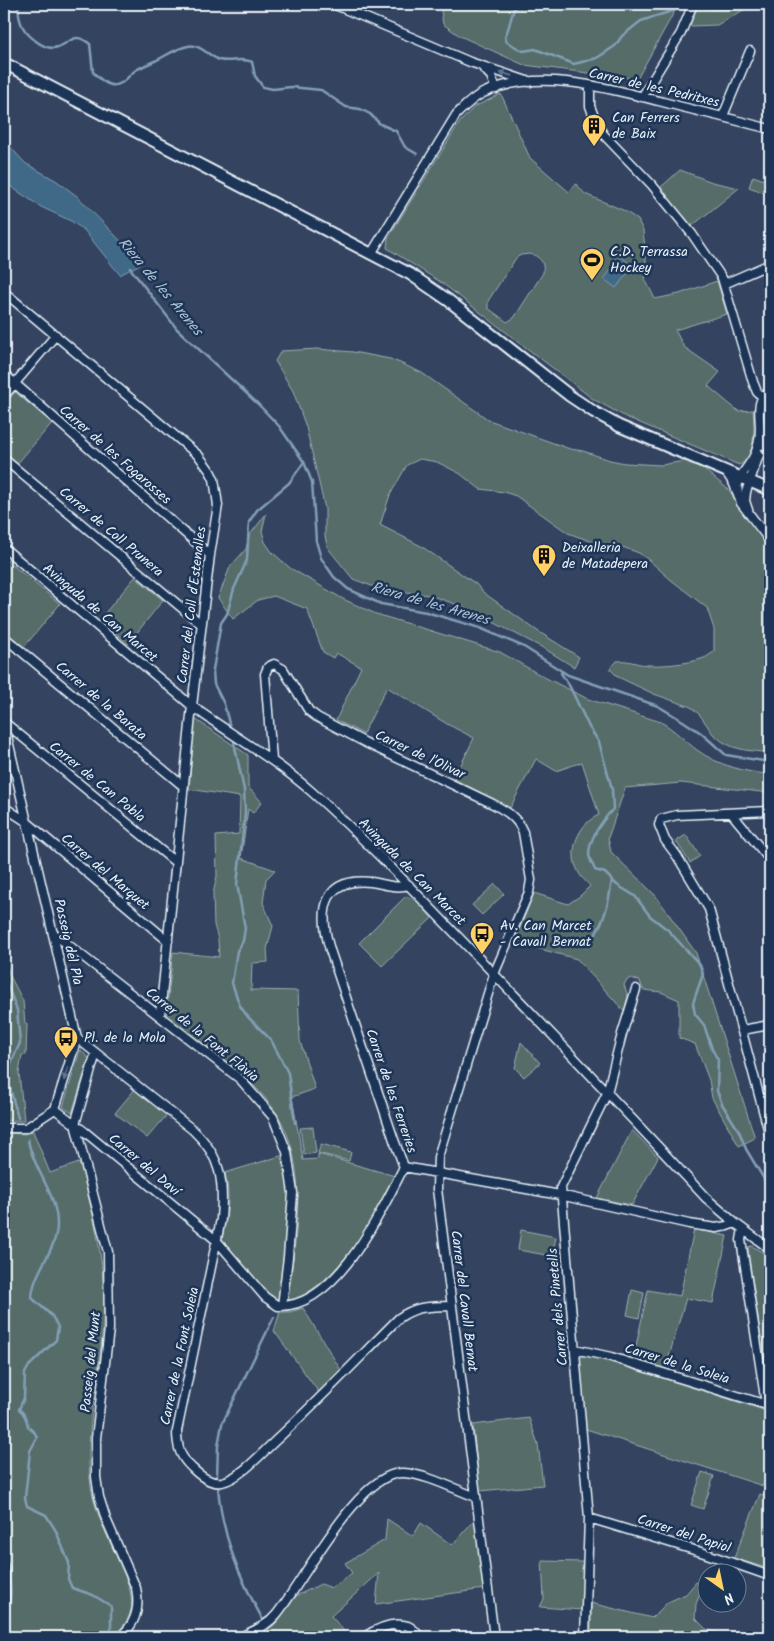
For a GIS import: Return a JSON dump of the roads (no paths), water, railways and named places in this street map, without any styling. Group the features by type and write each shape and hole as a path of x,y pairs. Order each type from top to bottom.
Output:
{"street":[{"name":"Carrer de les Pedritxes","path":"333,4 480,65 532,82"},
{"path":"642,97 678,39 693,4"},
{"path":"723,116 750,51"},
{"path":"4,63 424,282 594,412 619,426 767,489"},
{"path":"480,65 491,76 496,89"},
{"name":"Carrer de les Pedritxes","path":"371,254 456,114 483,93 532,82 553,81 590,86 642,97 770,129"},
{"path":"590,86 590,106 603,134 652,185 719,272 753,382 757,392 767,397 760,403 760,446 737,485 742,495"},
{"path":"724,284 770,264"},
{"name":"Carrer del Coll d'Estenalles","path":"4,292 199,456 210,471 216,487 218,505 201,624 160,1015"},
{"path":"4,396 56,336"},
{"name":"Carrer de les Fogarosses","path":"4,374 210,555"},
{"path":"761,409 766,413 770,413"},
{"path":"770,418 750,481 742,495 741,503 770,541"},
{"path":"760,446 770,451"},
{"name":"Carrer de Coll Prunera","path":"4,459 201,624"},
{"path":"724,470 731,477 742,495"},
{"path":"742,495 751,491 767,489"},
{"name":"Avinguda de Can Marcet","path":"4,548 192,706 223,729 272,760 310,790 409,885 706,1198 734,1223 770,1248"},
{"name":"Carrer de la Barata","path":"4,637 183,786"},
{"name":"Carrer de l'Olivar","path":"272,760 265,674 268,667 274,664 283,669 309,711 317,717 366,743 493,804 511,815 520,825 522,832 530,886 523,908 494,974"},
{"name":"Passeig del Pla","path":"4,722 77,1038"},
{"name":"Carrer de Can Pobla","path":"4,722 175,862"},
{"name":"Carrer del Marquet","path":"4,807 27,822 168,941"},
{"path":"770,811 666,817 661,819 658,825 665,840 677,856 709,909 770,1136"},
{"path":"732,814 770,860"},
{"name":"Carrer de les Ferreries","path":"409,885 396,888 364,882 345,885 335,891 328,899 325,904 323,919 330,950 404,1166 560,1195 689,1224 716,1228 734,1223"},
{"name":"Carrer de la Font Flàvia","path":"53,934 160,1015 240,1079 273,1117 287,1152 293,1193 282,1306"},
{"name":"Carrer del Cavall Bernat","path":"494,974 441,1145 437,1172 437,1189 494,1637"},
{"name":"Carrer dels Pinetells","path":"585,1637 590,1518 560,1195 567,1173 608,1093 622,1034 636,989"},
{"path":"742,1030 770,1025"},
{"path":"4,1128 26,1128 55,1109 77,1038"},
{"name":"Carrer de la Font Soleia","path":"77,1038 203,1139 216,1158 222,1179 221,1219 177,1431 177,1445 185,1460 198,1473 215,1482 223,1482 232,1477 253,1461 319,1400 399,1318 425,1306 452,1306"},
{"path":"75,1124 96,1053"},
{"name":"Carrer del Daví","path":"55,1109 217,1241 270,1302 282,1306"},
{"name":"Passeig del Munt","path":"75,1124 108,1252 109,1329 95,1458 101,1504 136,1588 138,1600 133,1622 120,1637"},
{"path":"282,1306 296,1305 308,1300 331,1280 347,1262 373,1227 404,1166"},
{"path":"744,1229 741,1240 768,1405"},
{"name":"Carrer de la Soleia","path":"575,1349 611,1357 768,1405"},
{"path":"241,1637 257,1630 276,1615 326,1540 364,1496 377,1483 387,1477 403,1473 416,1475 476,1497"},
{"name":"Carrer del Papiol","path":"590,1518 704,1553 770,1576"},
{"path":"4,1567 4,1612"},
{"path":"364,1637 384,1627 400,1625 412,1628 420,1637"},
{"path":"400,1625 400,1637"}],"water":[{"path":"4,140 25,163 57,181 77,196 142,263 120,275 84,230 71,221 41,207 4,182"},
{"path":"621,257 633,266 616,288 604,279"}],"waterway":[{"path":"18,4 22,25 30,36 41,44 52,48 77,38 85,40 90,44 93,72 108,84 119,84 136,70 176,50 188,46 196,46 219,60 244,60 252,62 255,76 263,87 321,90 346,107 360,109 370,114 380,124 396,131 405,147 417,154"},
{"path":"516,4 505,37 507,42 523,51 535,49 574,64 597,58 615,46 622,36 641,21 675,10"},
{"path":"705,8 730,9 738,4"},
{"name":"Riera de les Arenes","path":"130,268 177,329 258,404 279,426 304,462 312,482 316,541 321,558 334,577 348,589 381,604 426,612 480,628 524,647 568,675 658,706 701,733 726,755 770,762"},
{"path":"230,727 224,704 214,684 213,670 221,623 227,614 234,589 247,560 249,522 257,510 289,483 304,462"},
{"path":"561,673 570,687 589,727 599,742 612,789 613,809 601,824 591,842 589,855 591,861 595,870 605,873 617,885 635,896 650,916 668,930 700,965 703,974 693,1003 695,1014 704,1025 718,1060 717,1091 722,1104 739,1131 746,1149 764,1179 770,1201"},
{"path":"234,742 244,790 245,813 237,884 245,928 243,941 237,951 232,983 240,1006 271,1040 288,1073 295,1123"},
{"path":"589,945 605,914 612,880"},
{"path":"4,977 17,1010 20,1043 11,1063 9,1084 18,1118"},
{"path":"28,1140 35,1162 54,1203 57,1226 53,1244 36,1279 32,1298 52,1316 58,1327 56,1340 29,1366 25,1373 24,1398 19,1409 23,1413 28,1427 35,1433 37,1438 30,1451 25,1498 27,1506 46,1515 56,1531 69,1563 68,1579 72,1588 93,1595 111,1606 111,1629"},
{"path":"217,1476 218,1446 222,1424 274,1317"},
{"path":"218,1487 223,1522 233,1556 246,1588 263,1620"}],"place":[{"name":"Can Ferrers de Baix","path":"594,147"},
{"name":"C.D. Terrassa Hockey","path":"592,281"},
{"name":"Deixalleria de Matadepera","path":"544,577"},
{"name":"Av. Can Marcet - Cavall Bernat","path":"482,955"},
{"name":"Pl. de la Mola","path":"66,1059"}]}
